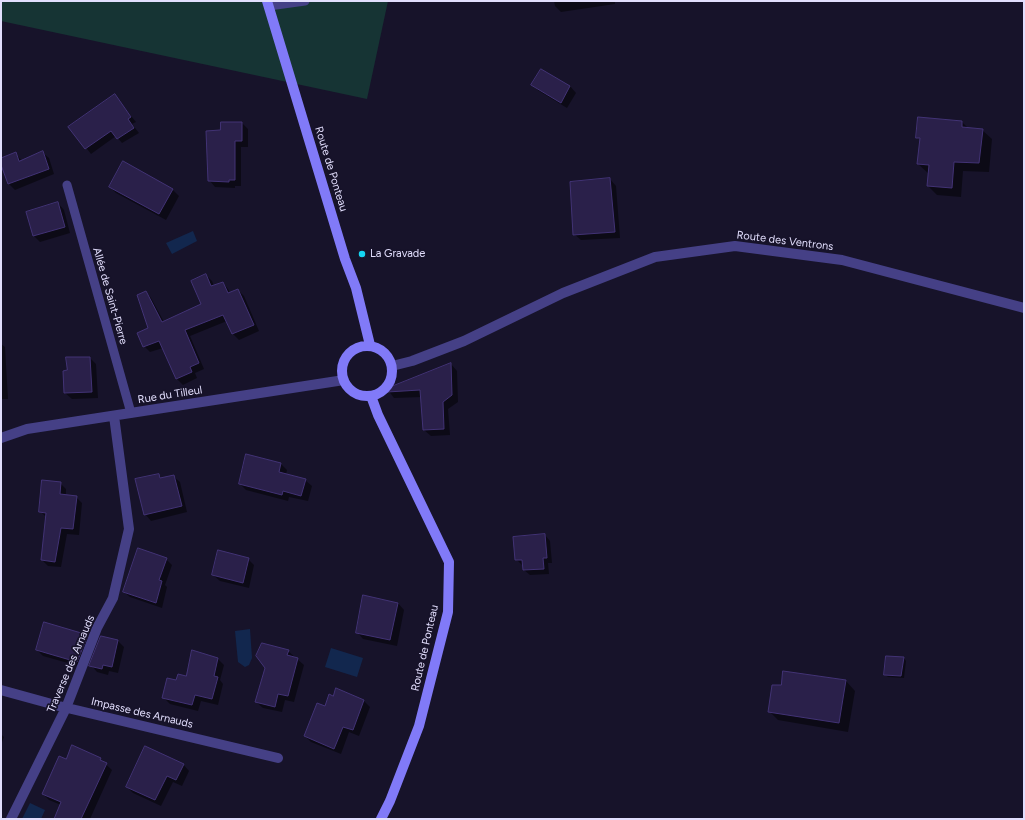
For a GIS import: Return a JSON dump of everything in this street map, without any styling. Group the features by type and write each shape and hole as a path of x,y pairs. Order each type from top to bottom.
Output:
{"street":[{"name":"Route de Ponteau","path":"268,4 345,259 356,288 370,345"},
{"name":"Route des Ventrons","path":"392,366 412,361 464,341 563,293 655,257 735,246 842,260 1024,308"},
{"path":"370,345 378,348 386,354 391,361 392,366 393,372 390,383 384,390 371,396 359,395 350,390 344,380 342,368 346,357 355,348 370,345"},
{"name":"Rue du Tilleul","path":"1,438 27,429 344,380"},
{"name":"Route de Ponteau","path":"371,396 378,415 449,562 448,612 419,726 390,801 381,819"},
{"name":"Traverse des Arnauds","path":"11,819 66,708 97,628 113,598 129,529 114,416"},
{"name":"Impasse des Arnauds","path":"1,690 66,708 278,758"}],"lane":[{"path":"268,4 305,1"},
{"name":"Allée de Saint-Pierre","path":"66,185 131,413"}],"green space":[{"path":"1,1 388,1 367,99 1,21"}],"water":[{"path":"193,231 197,241 172,254 166,243"},
{"path":"250,629 252,658 249,665 245,667 238,662 235,631"},
{"path":"331,648 363,658 357,677 325,667"},
{"path":"30,803 45,810 41,819 22,819"}],"building":[{"path":"541,69 570,86 561,103 531,85"},
{"path":"115,94 131,117 128,119 134,128 117,139 111,131 85,149 68,127"},
{"path":"918,117 962,121 962,127 983,129 979,163 954,162 952,188 927,186 929,165 917,164 920,138 916,138"},
{"path":"221,122 242,122 242,141 235,141 235,180 229,180 229,182 208,181 206,131 220,130"},
{"path":"43,151 49,169 8,184 1,165 1,158 16,152 19,161"},
{"path":"123,161 173,189 159,214 109,187"},
{"path":"610,178 615,232 573,235 570,182"},
{"path":"58,202 65,227 33,236 26,212"},
{"path":"206,274 211,286 223,282 228,293 238,289 254,325 232,334 223,315 185,330 199,363 190,367 192,372 176,379 159,341 143,347 137,333 148,328 137,295 146,291 162,322 201,304 191,281"},
{"path":"66,357 90,357 92,392 64,393 63,371 67,370"},
{"path":"451,363 452,395 443,402 444,429 423,430 420,390 387,392 386,389"},
{"path":"246,454 281,463 279,472 306,479 301,496 283,491 282,495 239,484"},
{"path":"159,474 160,478 174,475 182,506 144,515 135,479"},
{"path":"42,480 61,482 60,494 77,496 73,529 61,528 55,562 41,560 46,513 39,512"},
{"path":"545,534 547,558 543,558 544,569 523,570 522,560 515,560 513,537"},
{"path":"138,548 167,558 159,580 162,581 156,603 123,592"},
{"path":"218,550 249,558 243,583 212,575"},
{"path":"363,595 398,603 390,640 356,633"},
{"path":"44,622 88,635 77,662 36,650"},
{"path":"101,636 118,640 112,667 103,665 102,669 89,666"},
{"path":"262,643 289,650 287,655 298,658 288,696 278,694 275,707 255,702 265,668 256,656"},
{"path":"192,650 218,658 214,676 218,677 212,699 195,695 192,705 162,698 167,678 176,680 178,674 186,676"},
{"path":"886,656 904,657 901,676 884,675"},
{"path":"783,671 846,680 839,723 768,712 772,685 781,685"},
{"path":"336,688 364,700 353,730 343,727 334,749 304,736 317,703 325,706 329,694 333,696"},
{"path":"72,745 101,758 100,760 107,763 81,819 54,819 61,802 42,794 59,756 66,759"},
{"path":"145,746 184,764 176,780 167,776 155,800 126,787"}],"place":[{"name":"La Gravade","path":"362,254"}]}
